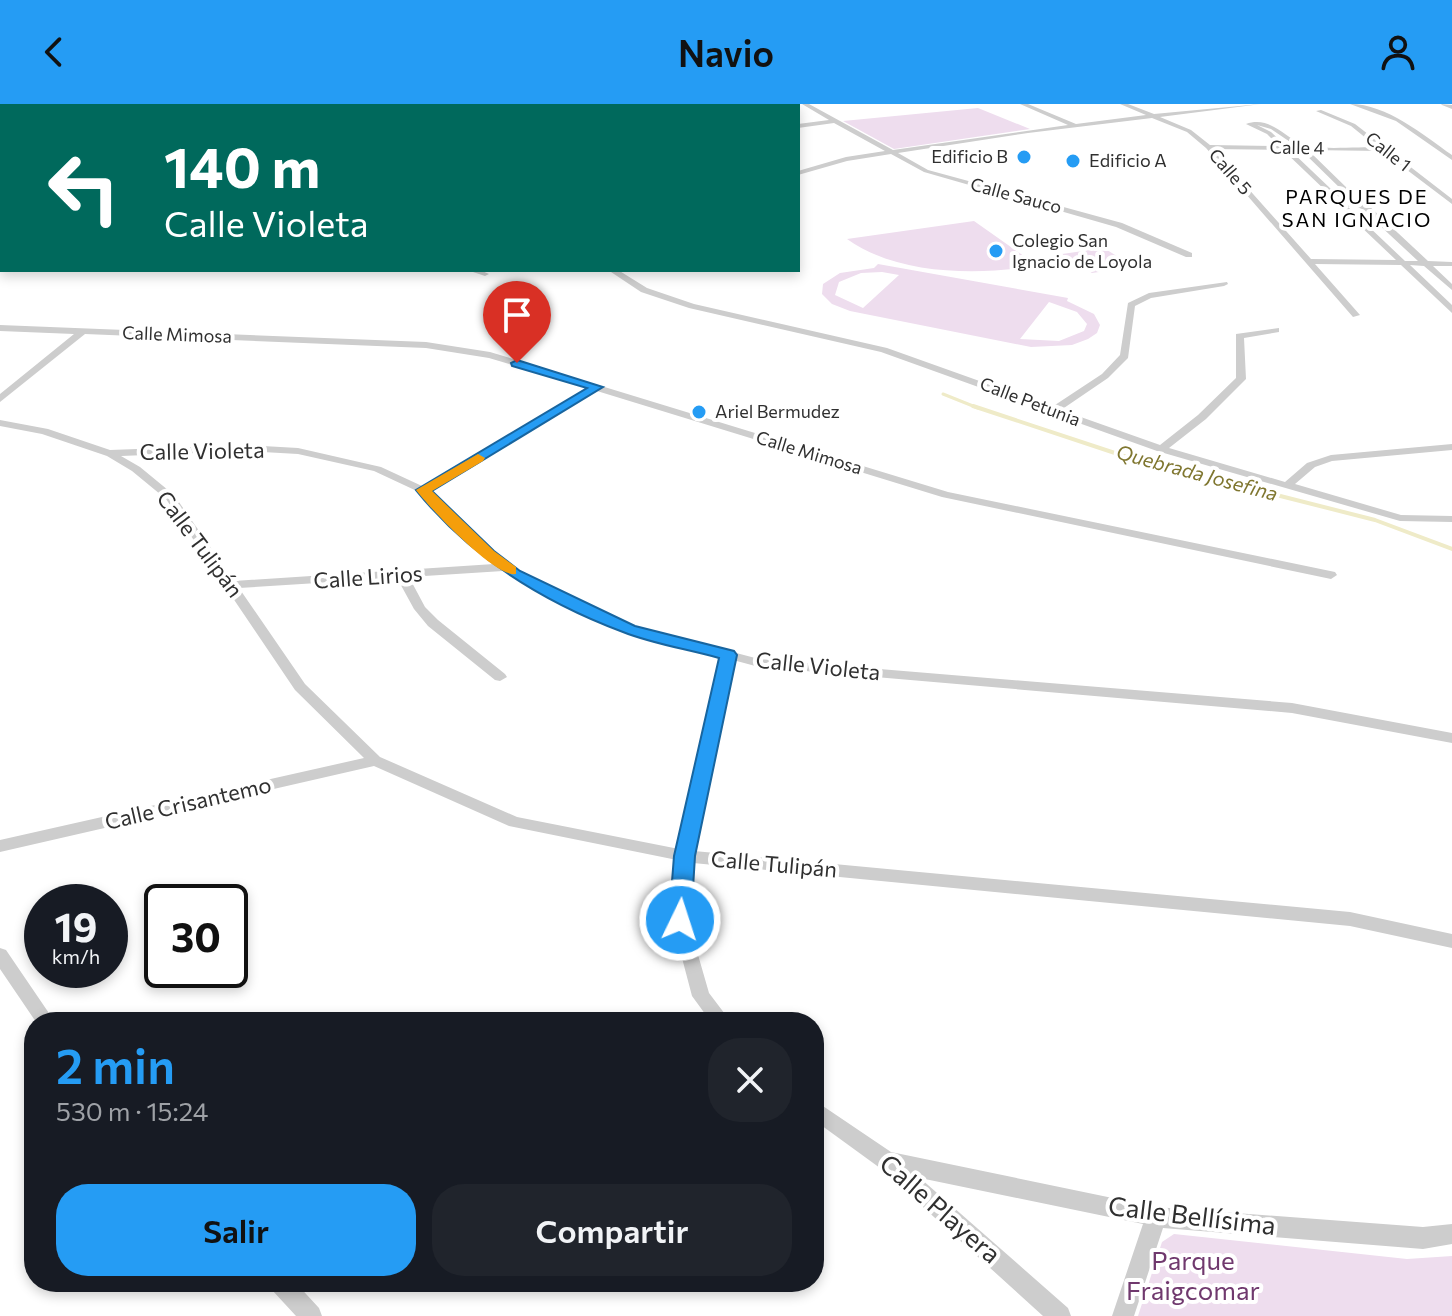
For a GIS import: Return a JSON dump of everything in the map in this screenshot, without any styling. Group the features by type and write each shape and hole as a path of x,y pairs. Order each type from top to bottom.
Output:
{"street":[{"name":"Calle Sauco","path":"805,104 926,171 1119,225 1189,255"},
{"path":"1023,104 1074,126"},
{"name":"Calle 5","path":"1123,104 1189,131 1208,147 1356,315"},
{"path":"1223,104 1232,107"},
{"path":"800,172 846,159 890,152 1258,104"},
{"path":"1353,104 1398,120 1452,158"},
{"name":"Calle 1","path":"1319,111 1353,125 1452,202"},
{"path":"800,126 835,121"},
{"path":"1343,195 1347,191 1278,130 1263,123 1249,124 1269,133 1330,192 1365,207 1452,288"},
{"name":"Calle 4","path":"1208,147 1385,149"},
{"path":"1352,203 1343,206 1452,310"},
{"path":"1308,261 1452,264"},
{"path":"478,272 485,274"},
{"name":"Calle Petunia","path":"615,272 644,290 692,306 884,350 1161,449 1400,518 1452,519"},
{"path":"1052,411 1105,376 1125,356 1131,305 1149,296 1224,284"},
{"name":"Calle Mimosa","path":"0,328 426,345 490,355 946,495 1331,575"},
{"path":"1161,449 1202,417 1241,379 1239,336 1276,330"},
{"path":"0,399 83,331"},
{"path":"423,490 597,387"},
{"name":"Calle Violeta","path":"0,423 44,431 109,453 246,448 298,451 377,469 423,490 515,574 629,629 759,663 1292,708 1452,738"},
{"path":"1288,485 1311,465 1331,458 1452,447"},
{"path":"136,469 163,452"},
{"name":"Calle Tulipán","path":"109,453 136,469 170,497 300,687 375,761 514,822 685,856 1350,919 1452,941"},
{"name":"Calle Lirios","path":"232,585 505,567"},
{"path":"402,575 420,609 433,623 500,677"},
{"path":"714,1012 701,996 680,920 685,856 728,655"},
{"name":"Calle Crisantemo","path":"0,846 375,761"},
{"path":"0,955 39,1012"},
{"name":"Calle Playera","path":"824,1116 887,1161 1060,1316"},
{"name":"Calle Bellísima","path":"887,1161 1156,1217 1423,1238 1452,1234"},
{"path":"1123,1316 1156,1217"},
{"path":"289,1292 311,1316"}],"green space":[{"path":"978,108 1030,129 894,149 843,121"},
{"path":"974,221 1038,266 990,271 940,270 890,260 847,239"},
{"path":"1104,248 1134,267 1092,273 1062,254"},
{"path":"878,264 1068,298 1067,301 1094,314 1100,325 1097,333 1072,345 1031,347 850,311 832,304 822,294 823,284 840,273 874,268","holes":["861,273 899,275 863,308 835,295 839,282","1049,302 1077,312 1087,324 1084,331 1059,341 1020,339"]},
{"name":"Parque Fraigcomar","path":"1174,1234 1407,1259 1452,1256 1452,1316 1138,1316 1162,1242"}],"waterway":[{"name":"Quebrada Josefina","path":"943,394 973,406"},
{"name":"Quebrada Josefina","path":"973,406 1127,457 1375,520 1452,549"},
{"name":"Quebrada Josefina","path":"973,406 978,408"}],"slow traffic":[{"path":"478,458 423,490 488,554 510,571"}],"place":[{"name":"Edificio B","path":"1024,157"},
{"name":"Edificio A","path":"1073,161"},
{"name":"Colegio San Ignacio de Loyola","path":"996,251"},
{"name":"Ariel Bermudez","path":"699,412"}],"district":[{"name":"PARQUES DE SAN IGNACIO","path":"1357,208"}],"route":[{"path":"517,363 597,387 423,490 488,554 515,574 629,629 728,655 685,856 680,920"}]}
